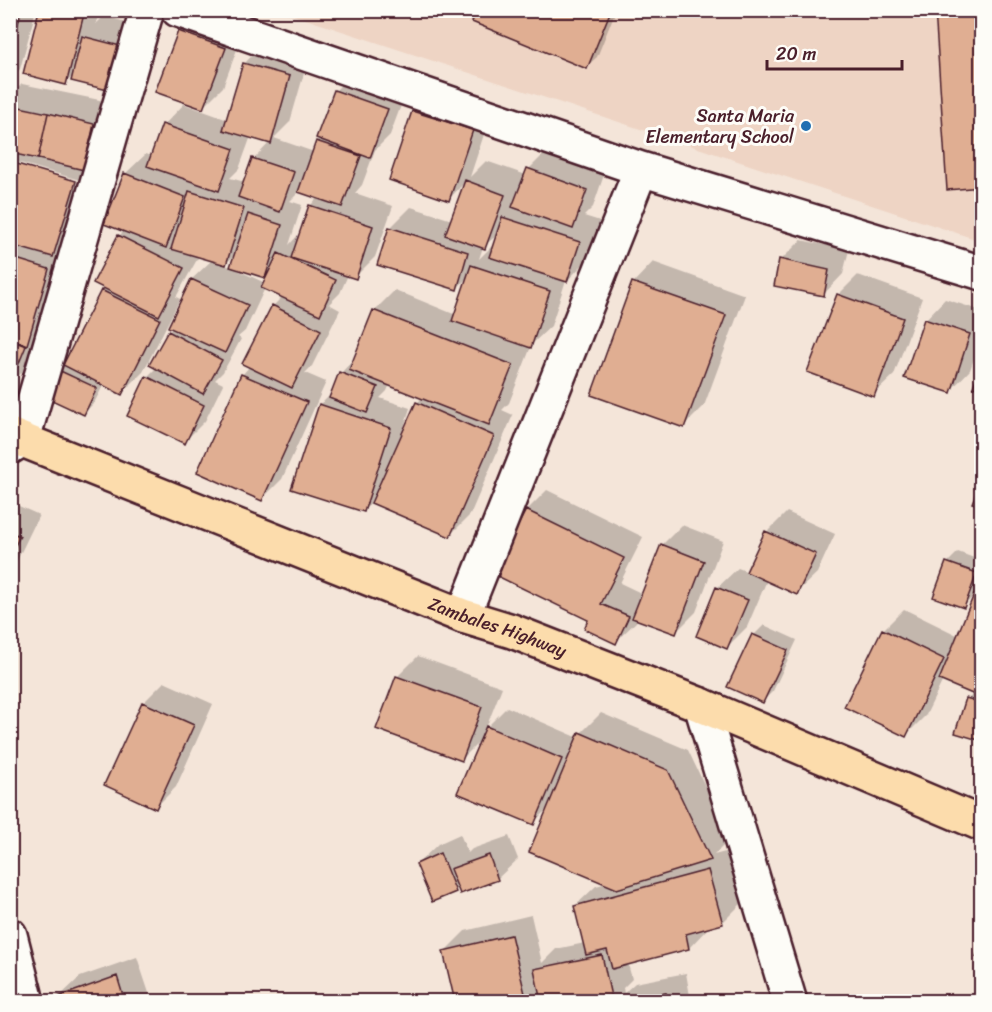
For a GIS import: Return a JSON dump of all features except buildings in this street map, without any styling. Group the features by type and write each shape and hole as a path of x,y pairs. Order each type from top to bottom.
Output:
{"main road":[{"name":"Zambales Highway","path":"14,440 463,616 512,632 701,705 981,824"}],"street":[{"path":"14,440 147,10"},
{"path":"178,10 640,169 981,273"},
{"path":"463,616 640,169"},
{"path":"701,705 790,1002"},
{"path":"10,935 27,1002"}],"shaded area":[{"name":"Santa Maria Elementary School","path":"281,11 981,11 981,241"}],"place":[{"name":"Santa Maria Elementary School","path":"806,126"}]}
